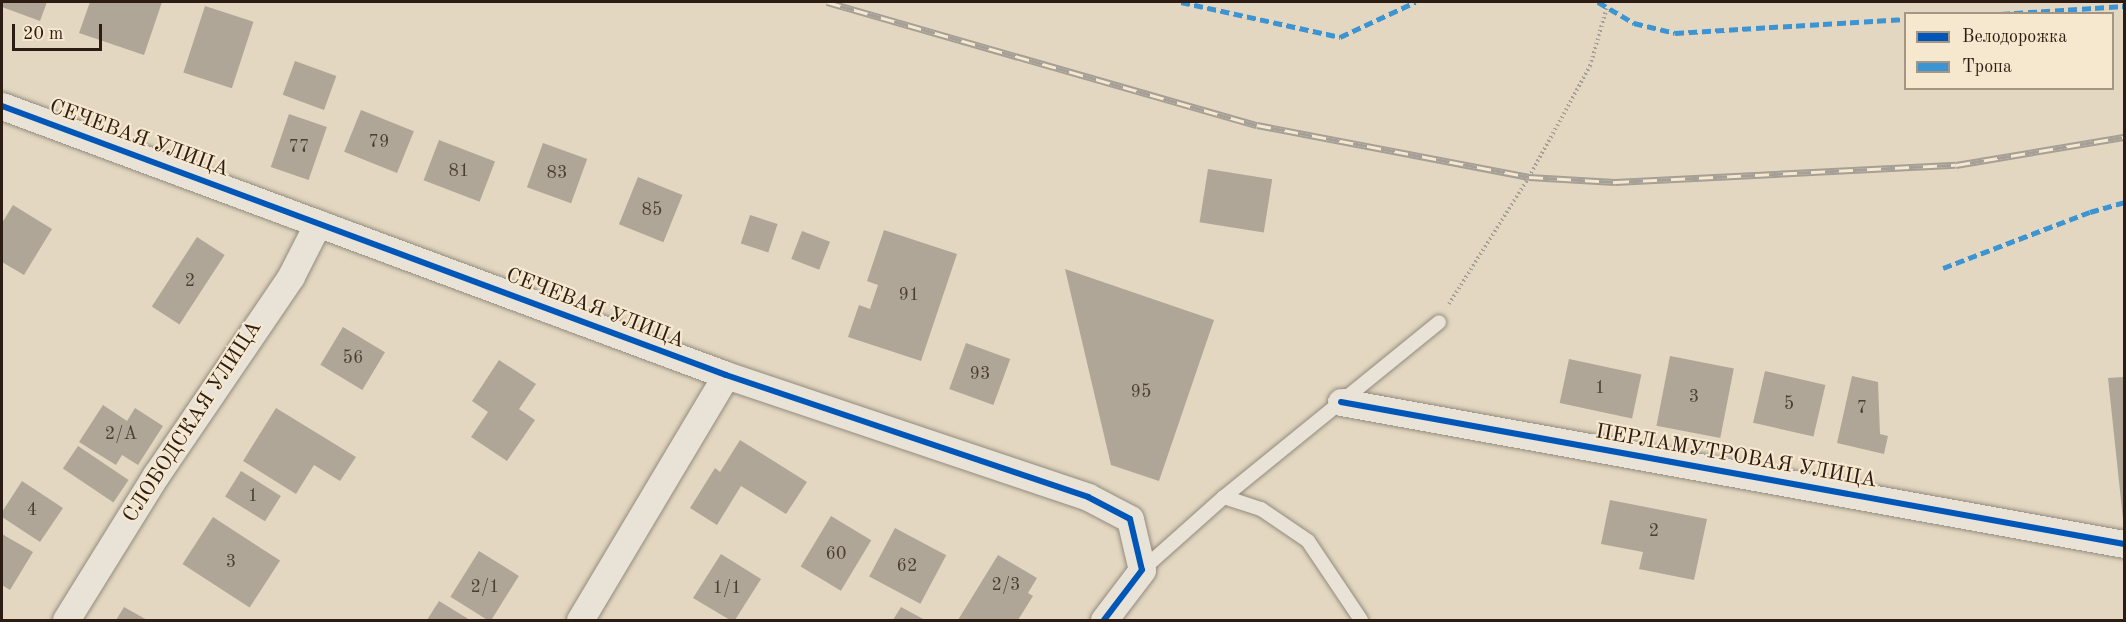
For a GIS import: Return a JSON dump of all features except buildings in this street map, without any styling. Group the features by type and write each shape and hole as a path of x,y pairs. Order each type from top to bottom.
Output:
{"street":[{"name":"СЕЧЕВАЯ УЛИЦА","path":"2,106 726,375 1088,497 1130,519 1142,570"},
{"name":"СЛОБОДСКАЯ УЛИЦА","path":"66,621 156,475 291,276 318,223"},
{"path":"579,621 726,375"},
{"name":"ПЕРЛАМУТРОВАЯ УЛИЦА","path":"1341,402 2124,544"},
{"path":"1104,621 1142,570"}],"lane":[{"path":"1142,570 1224,497 1439,322"},
{"path":"1224,497 1261,509 1308,541 1361,621"}],"path":[{"path":"1439,322 1486,241 1529,177 1590,66 1607,7"}],"railway":[{"path":"827,2 1257,125 1529,177 1615,182 1956,165 2124,137"}],"marked path":[{"path":"1181,2 1340,37 1415,2"},
{"path":"1598,2 1634,23 1675,33 1904,19"},
{"path":"2032,12 2124,6"},
{"path":"1943,268 2090,212 2124,202"}],"cycle path":[{"path":"2,106 726,375 1088,497 1130,519 1142,570 1104,620"},
{"path":"1341,402 2124,544"}]}
